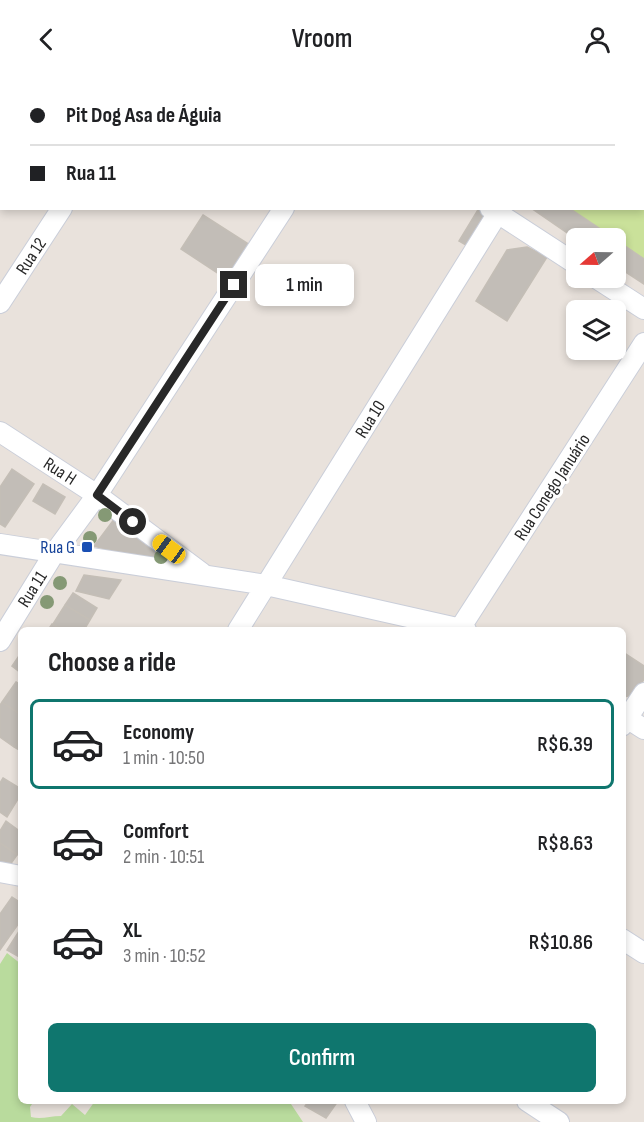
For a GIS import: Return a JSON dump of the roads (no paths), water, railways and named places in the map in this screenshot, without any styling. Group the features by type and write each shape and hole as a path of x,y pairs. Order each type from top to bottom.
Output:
{"street":[{"name":"Rua 12","path":"0,303 61,210"},
{"name":"Rua 11","path":"0,641 55,552 97,495 283,210"},
{"path":"496,210 566,257"},
{"name":"Rua 10","path":"240,627 496,210"},
{"path":"611,288 644,309"},
{"name":"Rua Conego Januário","path":"463,627 644,343"},
{"name":"Rua H","path":"0,432 97,495 205,576"},
{"path":"0,544 266,585 453,627"},
{"path":"629,722 644,693"},
{"path":"0,872 18,875"},
{"path":"626,942 644,953"},
{"path":"531,1104 559,1122"}],"place":[{"name":"Rua G","path":"87,547"}]}
